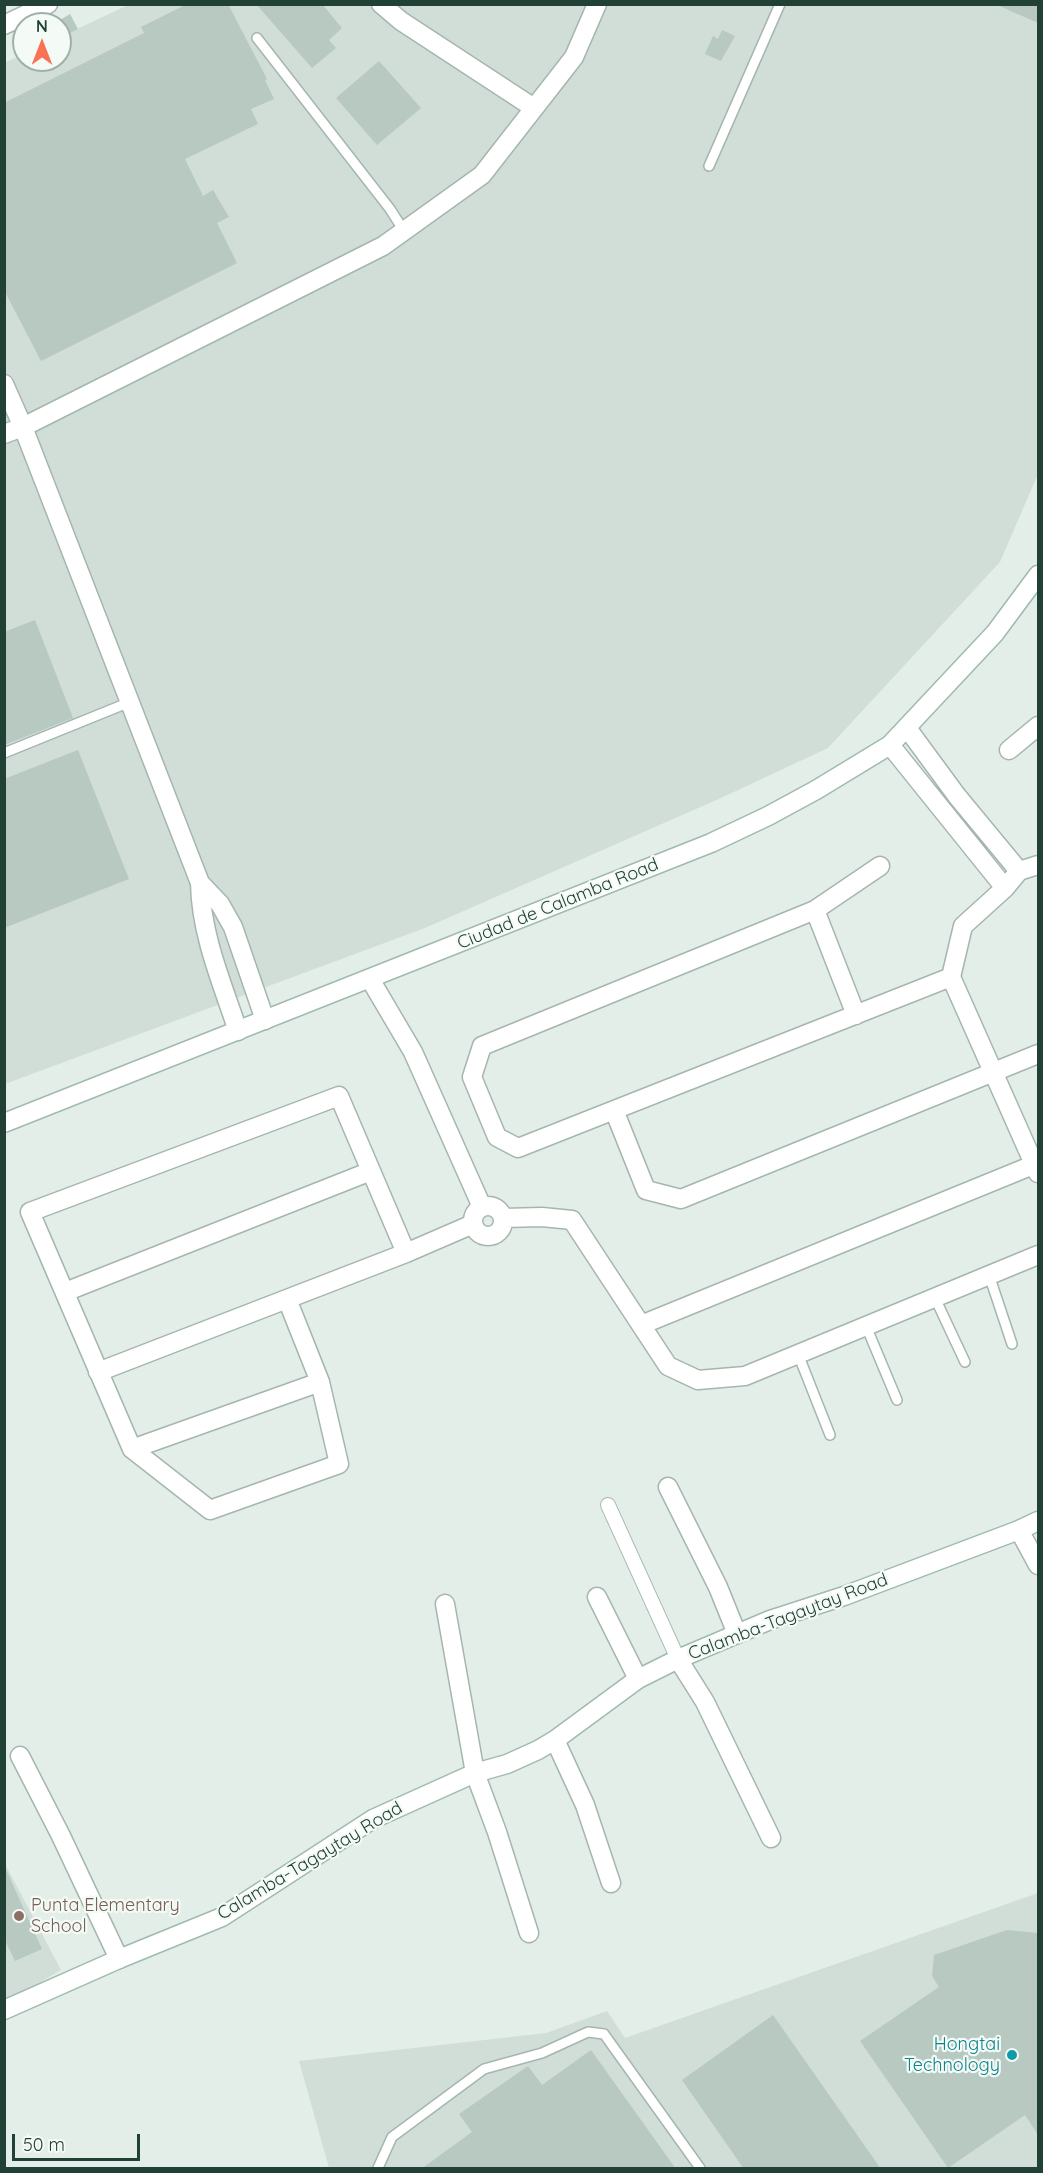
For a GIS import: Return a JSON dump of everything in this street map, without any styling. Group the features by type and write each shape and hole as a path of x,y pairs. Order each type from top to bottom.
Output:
{"street":[{"path":"4,25 48,4"},
{"path":"381,4 401,21 534,108"},
{"path":"4,434 383,246 482,175 574,57 597,4"},
{"path":"4,384 23,426 200,883 200,909 208,944 238,1031"},
{"name":"Ciudad de Calamba Road","path":"4,1124 711,843 768,816 890,745 995,633 1038,575"},
{"path":"1009,750 1038,726"},
{"path":"907,728 957,796 1019,871"},
{"path":"890,745 1005,888"},
{"path":"641,1325 1037,1167 951,977 963,926 1005,888 1019,871 1038,864"},
{"path":"880,866 815,910 482,1046 472,1077 497,1137 518,1148 951,977"},
{"path":"200,883 220,904 233,927 265,1020"},
{"path":"815,910 856,1015"},
{"path":"370,979 413,1052 482,1207"},
{"path":"614,1110 645,1190 681,1199 1038,1054"},
{"path":"287,1299 320,1382 339,1464 210,1510 132,1449 30,1212 339,1096 406,1253"},
{"path":"64,1293 371,1171"},
{"path":"489,1205 501,1212 504,1218 504,1225 500,1232 488,1237 476,1231 473,1224 476,1211 489,1205"},
{"path":"504,1218 542,1217 572,1220 668,1366 698,1380 745,1376 1038,1255"},
{"path":"98,1372 406,1253 473,1224"},
{"path":"132,1449 320,1382"},
{"path":"668,1487 713,1577 737,1634"},
{"path":"608,1505 678,1659 705,1702 771,1838"},
{"name":"Calamba-Tagaytay Road","path":"4,2010 118,1959 222,1917 373,1819 475,1773 507,1764 555,1740 638,1679 678,1659 770,1620 844,1596 1038,1521"},
{"path":"1019,1530 1038,1565"},
{"path":"597,1597 638,1679"},
{"path":"445,1604 475,1773 497,1832 529,1933"},
{"path":"555,1740 585,1805 611,1883"},
{"path":"20,1756 62,1836 118,1959"}],"lane":[{"path":"709,166 780,4"},
{"path":"257,38 390,209 404,231"},
{"path":"4,753 130,702"},
{"path":"988,1275 1012,1344"},
{"path":"935,1298 965,1362"},
{"path":"866,1326 897,1400"},
{"path":"798,1354 830,1435"},
{"path":"378,2169 392,2137 484,2069 542,2053 588,2032 604,2034 700,2169"}],"shaded area":[{"path":"128,5 1038,5 1038,474 1000,562 828,748 721,798 425,928 5,1084 4,63 12,59 12,72 72,72 72,31"},
{"name":"Punta Elementary School","path":"4,1862 61,1970 5,2003 4,2003"},
{"path":"1038,1893 1038,2168 329,2168 299,2061 546,2033 607,2011 625,2038"}],"building":[{"path":"187,4 228,4 267,79 265,80 274,99 251,109 258,124 185,159 203,196 213,190 229,217 217,223 237,263 41,361 4,290 4,103 66,72 72,72 72,69 144,33 141,27"},
{"path":"256,4 322,4 342,28 329,40 336,48 312,68"},
{"path":"995,4 1038,4 1038,23"},
{"path":"72,18 78,29 72,32"},
{"path":"722,30 735,36 721,61 705,54 713,36 718,39"},
{"path":"379,61 421,108 377,145 336,98"},
{"path":"35,620 73,718 4,745 4,632"},
{"path":"78,750 129,879 4,928 4,779"},
{"path":"4,1865 42,1949 15,1961 4,1938"},
{"path":"1007,1930 1038,1933 1038,2135 1025,2115 948,2168 860,2041 939,1987 932,1976 934,1955"},
{"path":"773,2015 881,2169 744,2169 682,2080"},
{"path":"591,2050 676,2169 421,2169 472,2132 459,2114 528,2066 542,2085"}],"place":[{"name":"Punta Elementary School","path":"19,1916"},
{"name":"Hongtai Technology","path":"1012,2055"}]}
